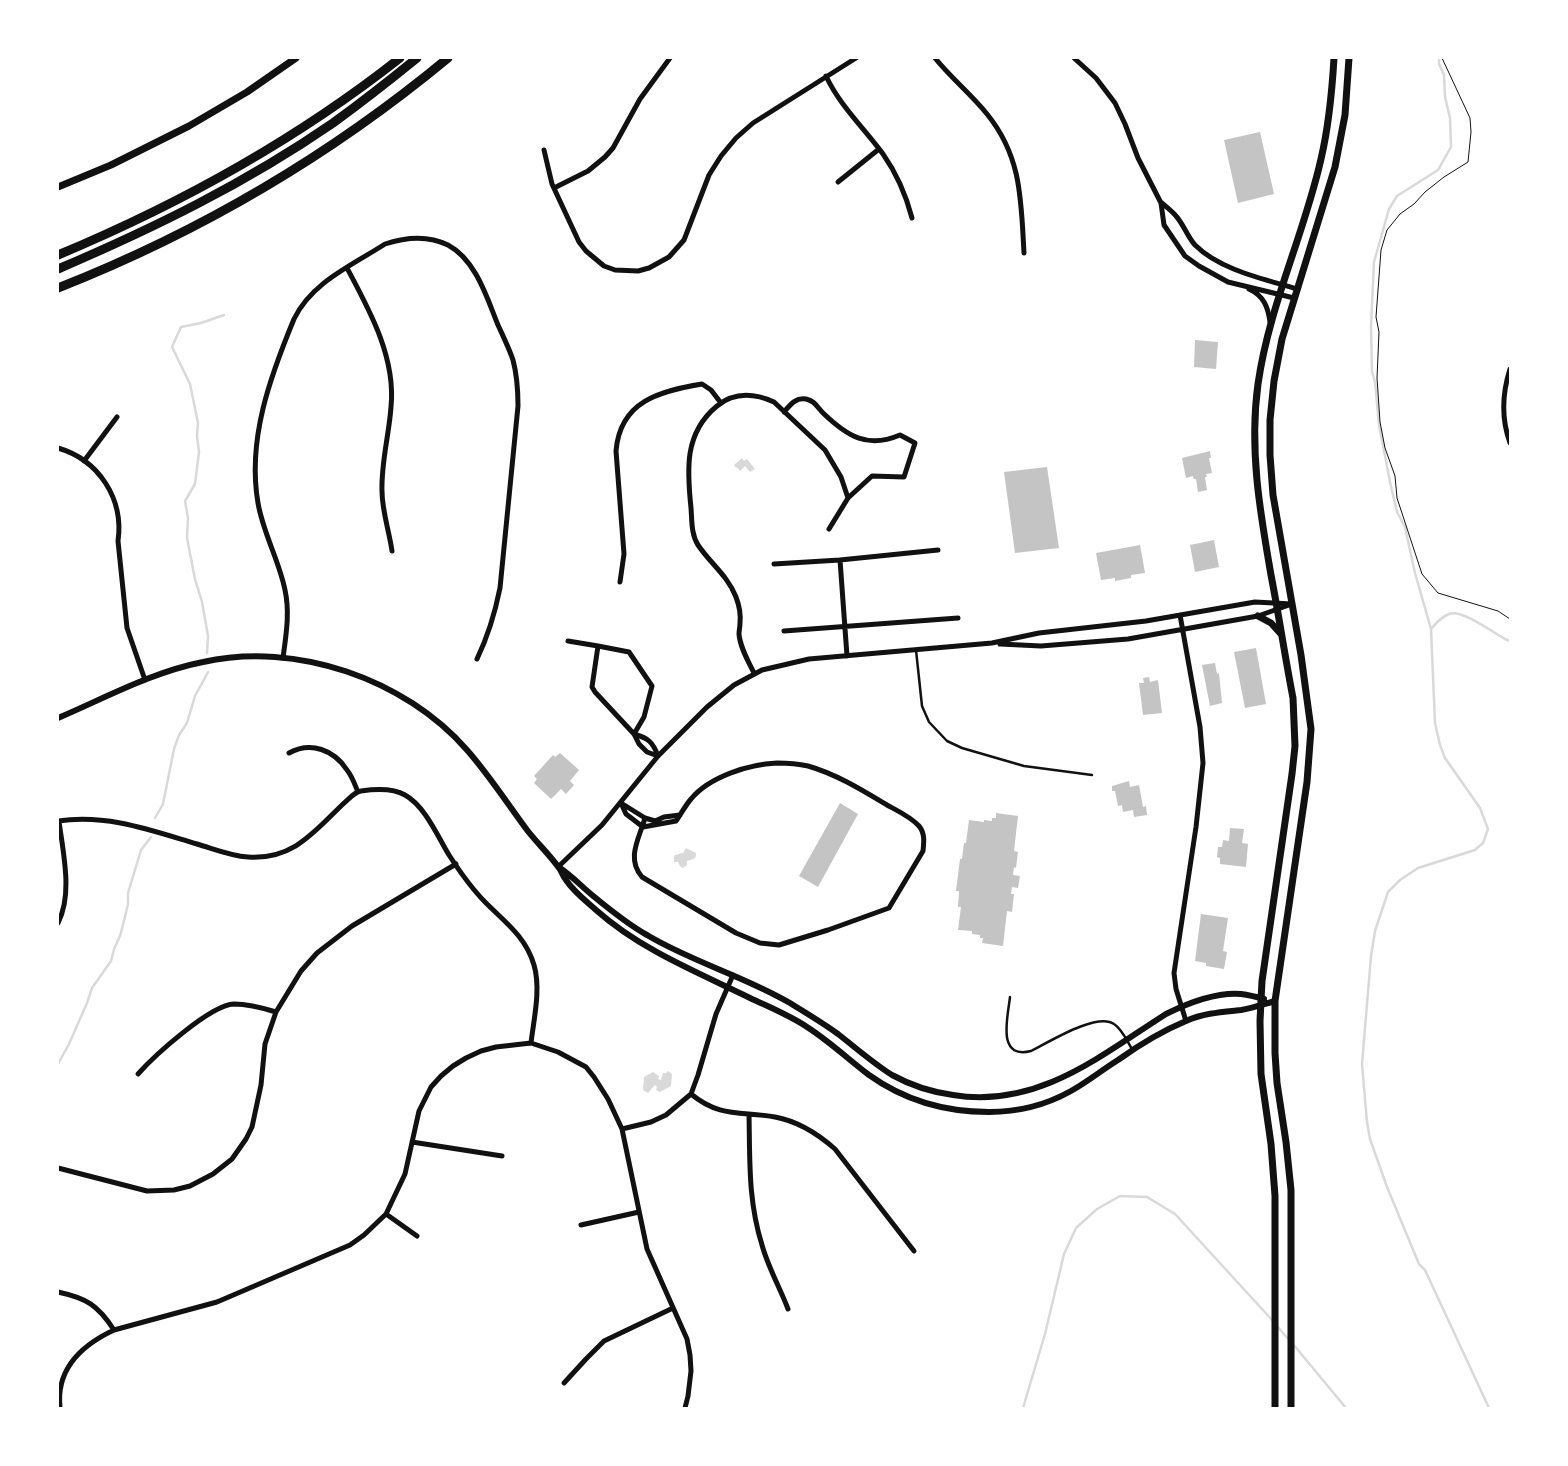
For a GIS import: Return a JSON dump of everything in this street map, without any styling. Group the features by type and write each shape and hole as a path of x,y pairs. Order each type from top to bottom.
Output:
{"highway":[{"path":"58,255 146,215 235,169 336,106 400,58"},
{"path":"58,269 145,231 232,186 333,123 417,58"},
{"path":"58,288 159,245 259,192 393,102 448,58"}],"main road":[{"path":"58,187 111,165 189,126 247,92 296,58"},
{"path":"1275,1408 1276,1266 1274,1170 1261,1074 1260,1001 1292,774 1294,746 1293,698 1260,513 1254,430 1258,384 1270,325 1321,159 1331,103 1334,58"},
{"path":"1290,1408 1291,1190 1277,1084 1275,1001 1310,748 1309,710 1273,495 1270,437 1272,401 1278,360 1294,298 1335,167 1345,115 1349,58"},
{"path":"1258,616 1271,623 1282,635"}],"street":[{"path":"554,188 588,172 605,157 613,148 640,99 670,58"},
{"path":"544,150 554,188 579,242 595,259 609,268 626,272 638,272 669,257 684,240 709,176 736,138 753,122 856,58"},
{"path":"935,58 986,113 1000,132 1010,152 1017,174 1021,197 1024,252"},
{"path":"1074,58 1096,78 1115,103 1138,158 1161,203 1164,225 1185,256 1211,274 1228,282 1294,298"},
{"path":"826,76 834,93 878,149 899,181 912,218"},
{"path":"838,182 878,149"},
{"path":"1161,203 1176,216 1196,246 1211,257 1227,266 1297,289"},
{"path":"283,658 288,617 287,598 264,528 258,505 254,475 256,439 266,399 289,332 300,308 320,285 385,244 396,240 418,238 430,239 448,246 458,253 474,272 483,288 513,360 518,384 518,406 500,588 488,635 477,659"},
{"path":"347,268 367,306 389,363 392,384 391,407 382,490 392,550"},
{"path":"1244,286 1253,290 1264,300 1269,312 1270,325"},
{"path":"1510,369 1505,388 1503,408 1510,443"},
{"path":"620,582 624,554 616,451 617,439 626,418 642,402 680,387 702,384 712,390 721,403"},
{"path":"754,673 739,634 740,611 733,589 698,544 693,533 688,482 689,454 700,425 712,410 721,403 740,395 763,397 774,402 824,450 841,477 848,498"},
{"path":"784,412 794,401 805,398 815,402 822,412 857,438 868,442 889,440 900,435 915,443 904,477 872,476 848,498 829,529"},
{"path":"84,461 117,417"},
{"path":"58,448 77,455 84,461 107,486 117,507 120,524 118,541 127,628 145,680"},
{"path":"774,564 840,560 938,550"},
{"path":"840,560 847,656"},
{"path":"558,867 593,834 621,803 658,756 719,696 754,673 773,666 798,661 992,643 1039,633 1120,624 1255,602 1277,606 1292,604"},
{"path":"992,643 1041,646 1090,643 1183,631 1258,616 1277,606"},
{"path":"1180,615 1200,727 1203,763 1196,827 1174,973 1176,990 1186,1021"},
{"path":"784,631 958,618"},
{"path":"568,641 629,652 652,686 644,717 634,734"},
{"path":"598,646 592,687 634,734 647,752 658,756"},
{"path":"58,718 145,680 178,668 211,660 247,657 283,658 324,665 352,673 390,690 448,730 468,752 533,838 558,867 566,881 617,928 649,948 808,1028 868,1074 897,1092 925,1103 958,1110 991,1112 1044,1103 1072,1091 1133,1050 1186,1021 1210,1013 1241,1010 1260,1001"},
{"path":"634,734 646,737 654,745 658,756"},
{"path":"289,753 299,747 322,749 348,770 358,792"},
{"path":"621,803 626,814 643,827 676,821 691,799 708,784 728,774 751,767 777,763 806,766 833,776 907,816 919,826 924,842 923,851 889,908 828,930 779,944 760,943 736,933 642,878 637,871 633,852 643,827 645,818"},
{"path":"58,923 63,910 66,889 58,821 78,819 111,820 156,831 224,853 256,858 295,848 358,792 382,790 405,794 422,810 456,864 486,903 518,934 530,954 537,978 531,1043"},
{"path":"621,803 645,818 655,821 664,817 680,815"},
{"path":"58,1168 148,1190 168,1190 190,1186 213,1174 232,1159 252,1128 265,1044 276,1012 301,971 318,953 352,926 456,864"},
{"path":"558,867 606,906 646,935 774,994 835,1033 877,1065 899,1078 921,1088 961,1096 976,1098 998,1097 1037,1089 1077,1070 1181,1006 1221,996 1240,994 1260,1001 1275,1001"},
{"path":"622,1129 651,1122 666,1115 691,1094 716,1014 733,975"},
{"path":"138,1074 159,1053 211,1012 232,1004 276,1012"},
{"path":"60,1407 59,1395 68,1368 86,1346 114,1330 202,1307 288,1273 350,1245 364,1235 386,1214 405,1174 416,1121 423,1102 432,1087 453,1066 481,1050 531,1043 558,1052 586,1067 608,1099 622,1129 647,1250 687,1339 691,1371 685,1408"},
{"path":"691,1094 710,1107 726,1113 775,1117 792,1122 808,1129 827,1142 835,1149 914,1251"},
{"path":"749,1115 749,1171 753,1210 762,1246 788,1309"},
{"path":"412,1142 502,1156"},
{"path":"581,1225 639,1212"},
{"path":"386,1214 417,1236"},
{"path":"58,1292 84,1299 95,1307 114,1330"},
{"path":"564,1383 604,1341 673,1308"}],"lane":[{"path":"916,650 922,706 929,722 948,740 962,748 1024,766 1092,775"},
{"path":"1010,997 1006,1036 1009,1045 1016,1051 1032,1051 1080,1027 1101,1020 1114,1023 1133,1050"}],"path":[{"path":"1442,58 1470,118 1471,132 1468,162 1425,192 1414,204 1400,214 1387,230 1380,250 1376,317 1379,332 1377,378 1382,430 1385,448 1395,476 1397,498 1422,574 1438,593 1498,610 1510,619"}],"shaded area":[{"path":"742,458 744,461 747,459 755,469 750,472 745,466 740,471 736,468 734,465"},
{"path":"686,848 696,853 696,856 694,859 687,861 687,865 683,868 678,862 674,862 674,857 683,853"},
{"path":"668,1071 672,1074 671,1086 660,1092 656,1090 657,1087 655,1085 648,1093 643,1090 644,1077 653,1072 661,1080 663,1073"}],"building":[{"path":"1260,132 1274,194 1238,203 1224,140"},
{"path":"1195,340 1218,342 1216,369 1194,367"},
{"path":"1210,451 1211,458 1209,458 1212,473 1206,474 1207,477 1205,477 1207,490 1198,492 1196,479 1193,476 1186,478 1182,458"},
{"path":"1047,467 1059,548 1015,553 1004,472"},
{"path":"1214,540 1219,567 1195,572 1190,545"},
{"path":"1140,545 1145,573 1131,575 1131,578 1115,581 1115,578 1101,580 1096,553"},
{"path":"1256,648 1266,704 1245,708 1234,652"},
{"path":"1215,663 1217,674 1219,673 1222,703 1210,706 1202,665"},
{"path":"1149,677 1150,682 1158,680 1162,713 1143,715 1139,683 1144,683 1143,678"},
{"path":"560,753 579,770 570,781 574,785 566,794 561,789 551,799 534,783 537,779 534,776 553,755 555,757"},
{"path":"1129,781 1130,787 1139,785 1143,807 1146,806 1147,815 1134,817 1133,810 1123,812 1122,805 1118,806 1112,786"},
{"path":"840,803 858,814 818,887 799,876"},
{"path":"996,813 1018,816 1014,851 1018,852 1013,875 1020,876 1018,888 1012,887 1011,894 1014,894 1012,912 1007,911 1003,946 982,943 983,938 980,938 980,935 972,934 972,931 958,930 961,907 958,907 959,891 956,891 960,859 962,859 964,843 966,843 969,820 992,821 992,818 996,818"},
{"path":"1230,828 1244,829 1242,843 1248,844 1246,867 1220,864 1220,858 1217,857 1218,847 1222,847 1223,840 1229,841"},
{"path":"1201,914 1228,918 1223,951 1227,952 1224,969 1206,966 1206,963 1195,961"}],"waterway":[{"path":"1439,58 1439,64 1444,75 1445,97 1450,118 1451,147 1438,170 1397,196 1389,209 1374,262 1371,325 1372,372 1375,382 1379,425 1390,482 1397,512 1405,527 1415,573 1431,629 1435,723 1440,745 1445,758 1480,808 1488,829 1483,843 1475,850 1418,868 1400,880 1388,892 1375,931 1371,956 1362,1064 1370,1139 1387,1187 1419,1264 1425,1270 1489,1408"},
{"path":"207,653 208,636 187,538 188,518 185,501 195,484 199,452 198,423 190,384 172,347 181,327 201,323 224,315"},
{"path":"1431,629 1444,617 1455,613 1477,622 1510,641"},
{"path":"155,818 163,804 174,749 179,735 187,723 195,696 208,672"},
{"path":"58,1064 69,1044 92,988 111,961 120,936 128,904 128,893 141,850 151,837"},
{"path":"1023,1408 1045,1334 1064,1254 1076,1228 1097,1209 1120,1196 1147,1197 1175,1214 1273,1321"},
{"path":"1276,1325 1289,1340"},
{"path":"1293,1344 1346,1408"}]}
